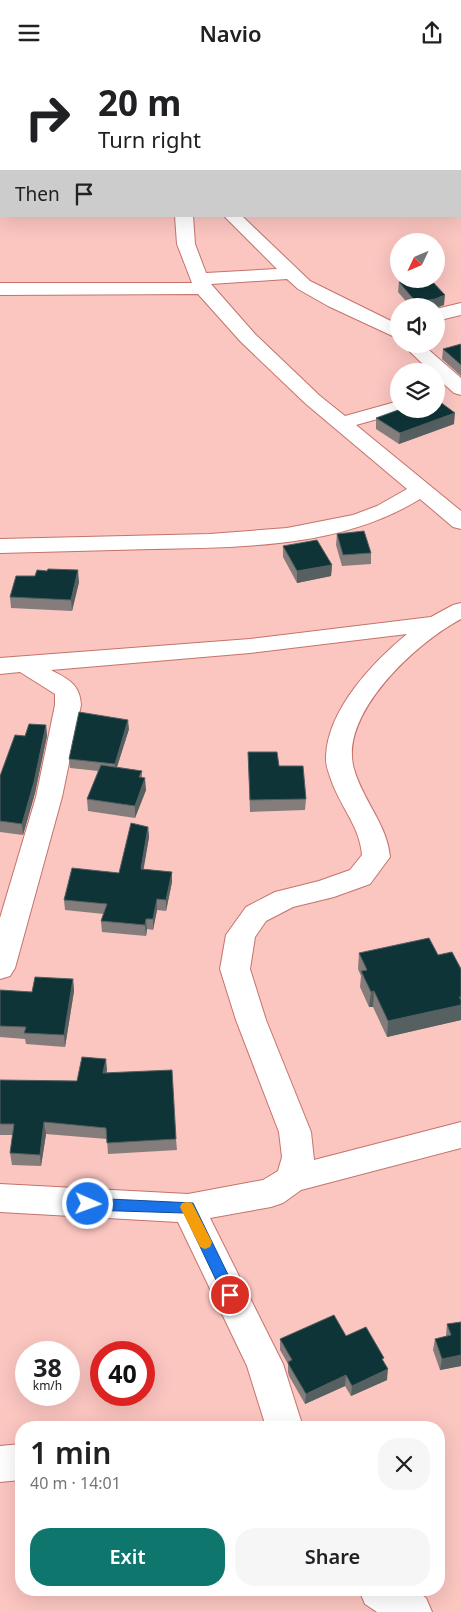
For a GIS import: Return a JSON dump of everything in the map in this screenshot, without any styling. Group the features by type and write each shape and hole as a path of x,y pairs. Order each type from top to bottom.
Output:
{"street":[{"path":"184,217 186,244 202,284 248,338 293,382 461,522"},
{"path":"233,217 304,285 320,295 390,326"},
{"path":"0,289 202,284 293,273"},
{"path":"445,313 461,309"},
{"path":"421,353 461,389"},
{"path":"445,393 461,389"},
{"path":"341,423 390,409"},
{"path":"0,546 199,541 281,536 328,529 363,519 394,506 422,489"},
{"path":"12,665 250,646 449,616"},
{"path":"292,1179 298,1157 295,1132 250,1020 235,969 241,935 256,914 285,899 324,890 360,877 376,857 376,840 346,785 338,755 345,723 364,693 394,658 449,616"},
{"path":"0,968 49,797 68,705 68,694 63,687 12,665"},
{"path":"0,1198 88,1204 188,1207 271,1193 292,1179 461,1135"},
{"path":"188,1207 265,1364 282,1421"},
{"path":"0,1464 15,1463"},
{"path":"388,1596 412,1612"}],"building":[{"path":"404,288 438,288 445,295 438,298 413,298"},
{"path":"461,344 461,365 445,351 445,348"},
{"path":"445,406 455,413 445,417"},
{"path":"390,413 390,418 441,418 400,433 376,418"},
{"path":"364,531 371,553 343,555 337,534"},
{"path":"317,540 332,565 297,571 283,546"},
{"path":"48,569 78,570 71,600 10,597 16,576 35,576 37,570 47,571"},
{"path":"79,712 128,720 115,764 69,759"},
{"path":"29,724 46,725 34,782 22,824 0,821 0,776 15,735 25,736"},
{"path":"248,752 277,752 279,766 303,766 306,799 250,800"},
{"path":"101,765 142,771 139,777 145,778 135,806 87,799"},
{"path":"131,823 148,827 141,869 172,872 166,900 157,899 153,919 146,919 145,925 101,921 107,904 64,900 72,868 119,873"},
{"path":"429,938 438,955 452,952 461,969 461,997 459,997 461,1005 388,1021 374,991 371,992 361,971 367,970 359,953"},
{"path":"35,977 73,979 64,1035 24,1033 26,1027 0,1026 0,990 32,992"},
{"path":"82,1057 106,1059 103,1073 172,1070 176,1139 107,1143 106,1128 44,1122 40,1155 10,1153 14,1124 0,1124 0,1080 77,1081"},
{"path":"334,1315 346,1336 366,1327 384,1358 382,1359 388,1369 352,1386 346,1375 306,1394 289,1365 288,1362 292,1360 280,1339"},
{"path":"461,1322 461,1355 442,1359 435,1339 451,1335 447,1324"}],"slow traffic":[{"path":"187,1207 205,1242"}],"route":[{"path":"88,1204 188,1207 230,1295"}]}
